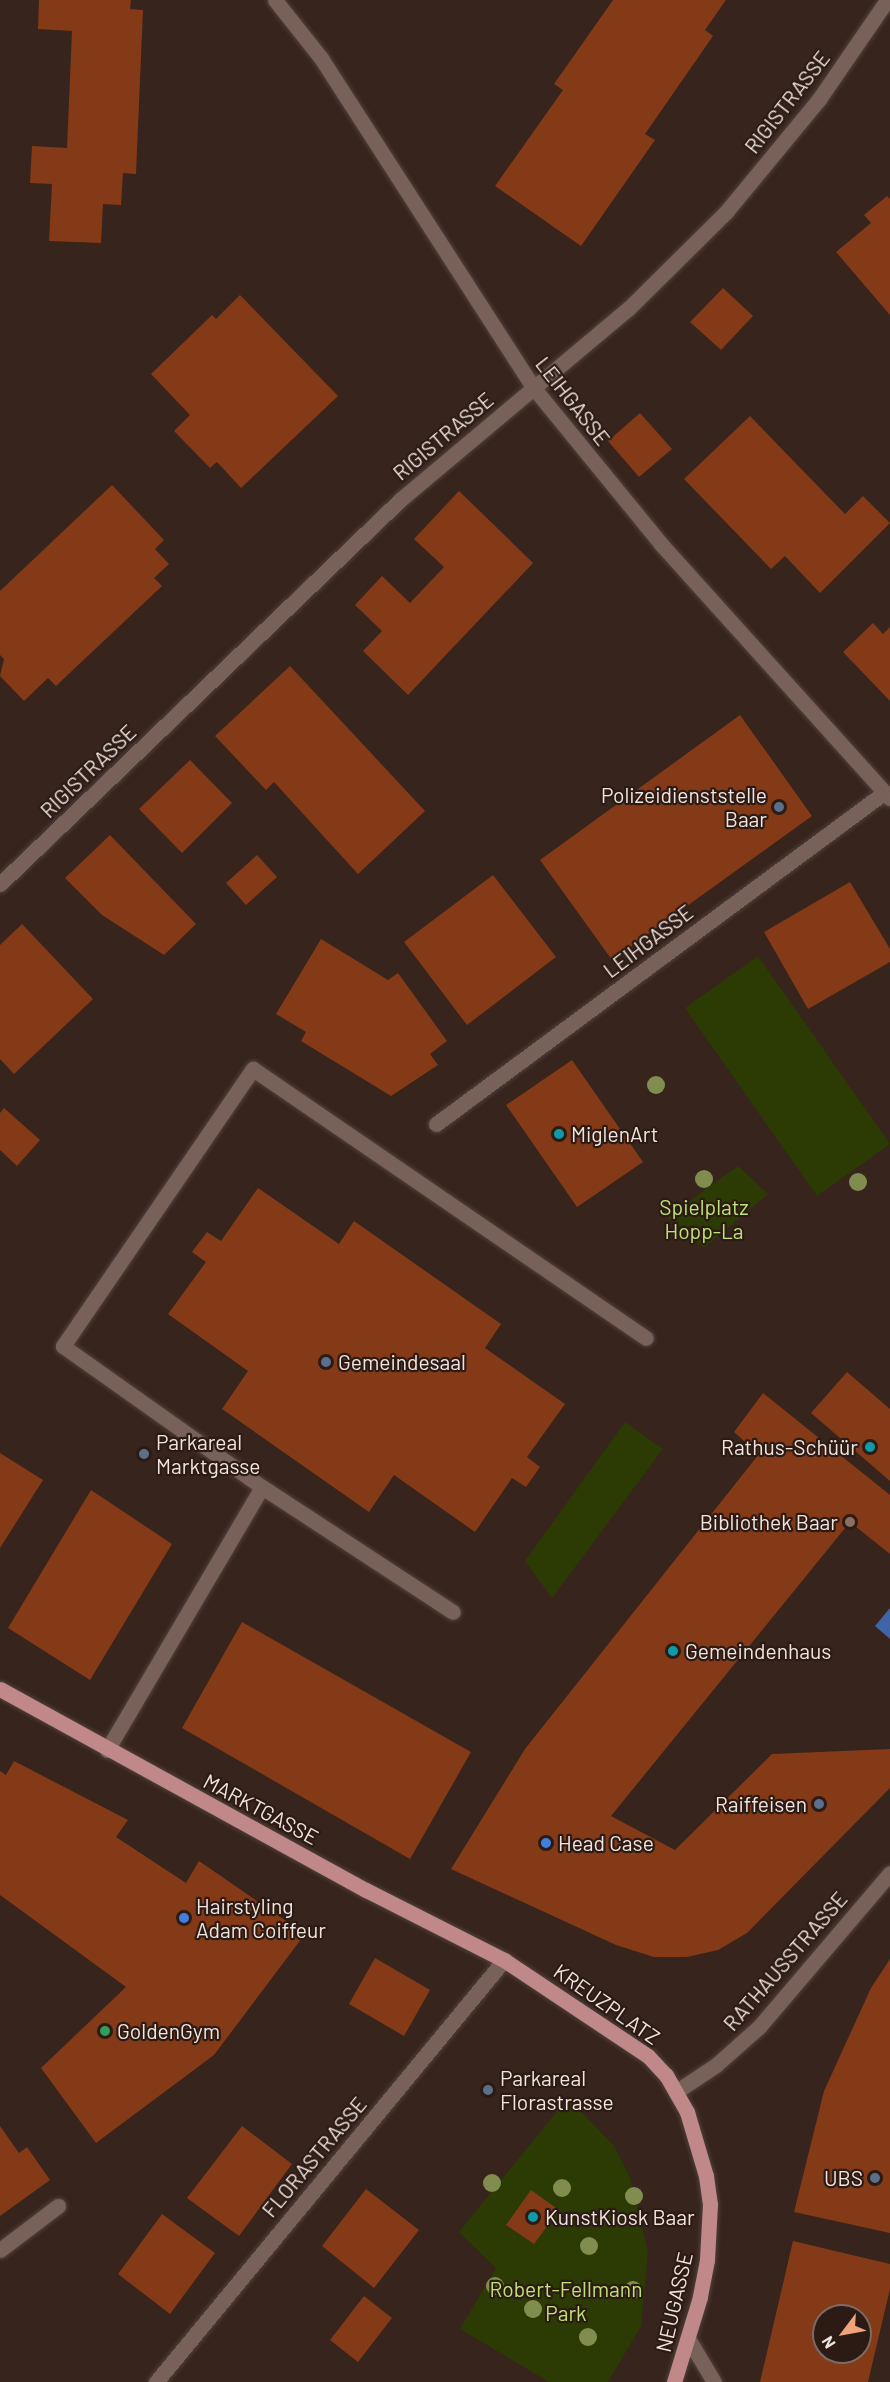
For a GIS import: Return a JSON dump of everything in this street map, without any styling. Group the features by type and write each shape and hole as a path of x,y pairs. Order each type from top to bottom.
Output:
{"main road":[{"name":"MARKTGASSE","path":"0,1689 107,1750 366,1890 504,1960"},
{"name":"KREUZPLATZ","path":"504,1960 627,2039 666,2075 677,2091"},
{"name":"NEUGASSE","path":"674,2382 689,2340 707,2260 710,2204 695,2132 677,2091"}],"street":[{"name":"LEIHGASSE","path":"275,0 321,58 533,387 661,544 888,795 436,1124"},
{"name":"RIGISTRASSE","path":"0,884 400,500 628,309 726,212 819,99 887,0"},
{"path":"453,1612 262,1487 63,1346 253,1069 646,1338"},
{"path":"107,1750 262,1487"},
{"name":"RATHAUSSTRASSE","path":"677,2091 716,2065 759,2027 890,1873"},
{"name":"FLORASTRASSE","path":"156,2382 504,1960"},
{"path":"0,2250 58,2206"},
{"path":"689,2340 714,2382"}],"green space":[{"path":"758,956 890,1144 817,1196 685,1008"},
{"name":"Spielplatz Hopp-La","path":"738,1166 768,1194 704,1248 667,1217"},
{"path":"625,1422 663,1449 552,1598 525,1561"},
{"name":"Robert-Fellmann Park","path":"568,2098 614,2146 630,2177 648,2252 641,2326 608,2382 549,2382 460,2329 496,2268 459,2232"}],"water":[{"path":"890,1608 890,1639 875,1626"}],"building":[{"path":"39,0 131,0 130,9 143,10 136,174 123,173 121,205 103,204 101,243 49,241 52,184 30,183 32,146 67,148 72,31 38,29"},
{"path":"613,0 726,0 705,30 713,36 645,134 655,140 581,246 495,186 563,90 554,84"},
{"path":"887,196 890,199 890,315 836,252 871,223 864,215"},
{"path":"723,288 753,316 721,350 690,322"},
{"path":"240,295 338,396 241,488 217,462 210,468 174,431 190,415 151,374 212,315 216,319"},
{"path":"640,413 672,449 639,477 608,441"},
{"path":"750,416 845,514 863,496 890,523 820,593 785,556 771,569 684,479"},
{"path":"112,485 164,540 155,549 169,564 154,578 162,586 56,686 48,678 24,701 0,676 4,659 0,655 0,591"},
{"path":"459,491 533,563 408,695 363,651 382,631 355,605 382,576 410,603 444,567 414,539"},
{"path":"873,623 883,634 890,627 890,701 843,652"},
{"path":"290,666 425,811 358,874 274,782 266,790 215,736"},
{"path":"740,715 812,816 612,960 540,860"},
{"path":"190,760 232,803 182,853 139,809"},
{"path":"110,835 196,924 164,955 102,915 65,878"},
{"path":"257,855 277,877 246,905 226,883"},
{"path":"493,875 556,957 467,1025 404,942"},
{"path":"850,882 890,949 890,962 808,1009 764,932"},
{"path":"22,924 93,999 14,1074 0,1059 0,945"},
{"path":"321,939 388,980 398,973 447,1041 430,1054 438,1065 391,1096 301,1041 306,1032 276,1014"},
{"path":"572,1060 643,1162 577,1207 506,1105"},
{"path":"4,1108 40,1140 17,1166 0,1150 0,1113"},
{"path":"258,1188 339,1244 354,1221 501,1324 485,1348 565,1404 527,1457 540,1467 526,1487 512,1478 475,1532 394,1475 369,1512 222,1409 248,1371 168,1314 206,1262 192,1252 207,1232 221,1241"},
{"name":"Rathus-Schüür","path":"847,1372 890,1409 890,1481 811,1413"},
{"name":"Gemeindenhaus","path":"763,1393 890,1495 890,1554 850,1522 611,1816 675,1850 772,1754 890,1749 890,1788 747,1933 718,1950 687,1957 654,1957 616,1945 451,1869 525,1749 759,1454 734,1432"},
{"path":"0,1453 43,1480 0,1548"},
{"path":"91,1490 172,1544 90,1680 8,1628"},
{"path":"242,1622 471,1752 410,1859 182,1728"},
{"path":"14,1761 128,1820 116,1837 186,1883 199,1861 305,1934 214,2055 96,2143 41,2068 126,1987 0,1895 0,1771 6,1775"},
{"path":"375,1958 430,1990 404,2036 349,2004"},
{"path":"890,1959 890,2233 794,2212 824,2091 871,1988"},
{"path":"0,2126 19,2153 27,2147 50,2180 0,2216"},
{"path":"242,2126 292,2164 239,2236 187,2198"},
{"path":"366,2189 419,2230 374,2288 322,2246"},
{"name":"KunstKiosk Baar","path":"531,2190 559,2210 534,2244 506,2225"},
{"path":"162,2214 215,2253 170,2314 118,2274"},
{"path":"793,2241 890,2264 890,2289 868,2382 760,2382"},
{"path":"364,2296 392,2318 358,2362 330,2340"}],"place":[{"name":"Polizeidienststelle Baar","path":"779,807"},
{"name":"MiglenArt","path":"559,1134"},
{"name":"Gemeindesaal","path":"326,1362"},
{"name":"Rathus-Schüür","path":"870,1447"},
{"name":"Parkareal Marktgasse","path":"144,1454"},
{"name":"Bibliothek Baar","path":"850,1522"},
{"name":"Gemeindenhaus","path":"673,1651"},
{"name":"Raiffeisen","path":"819,1804"},
{"name":"Head Case","path":"546,1843"},
{"name":"Hairstyling Adam Coiffeur","path":"184,1918"},
{"name":"GoldenGym","path":"105,2031"},
{"name":"Parkareal Florastrasse","path":"488,2090"},
{"name":"UBS","path":"875,2178"},
{"name":"KunstKiosk Baar","path":"533,2217"}]}
